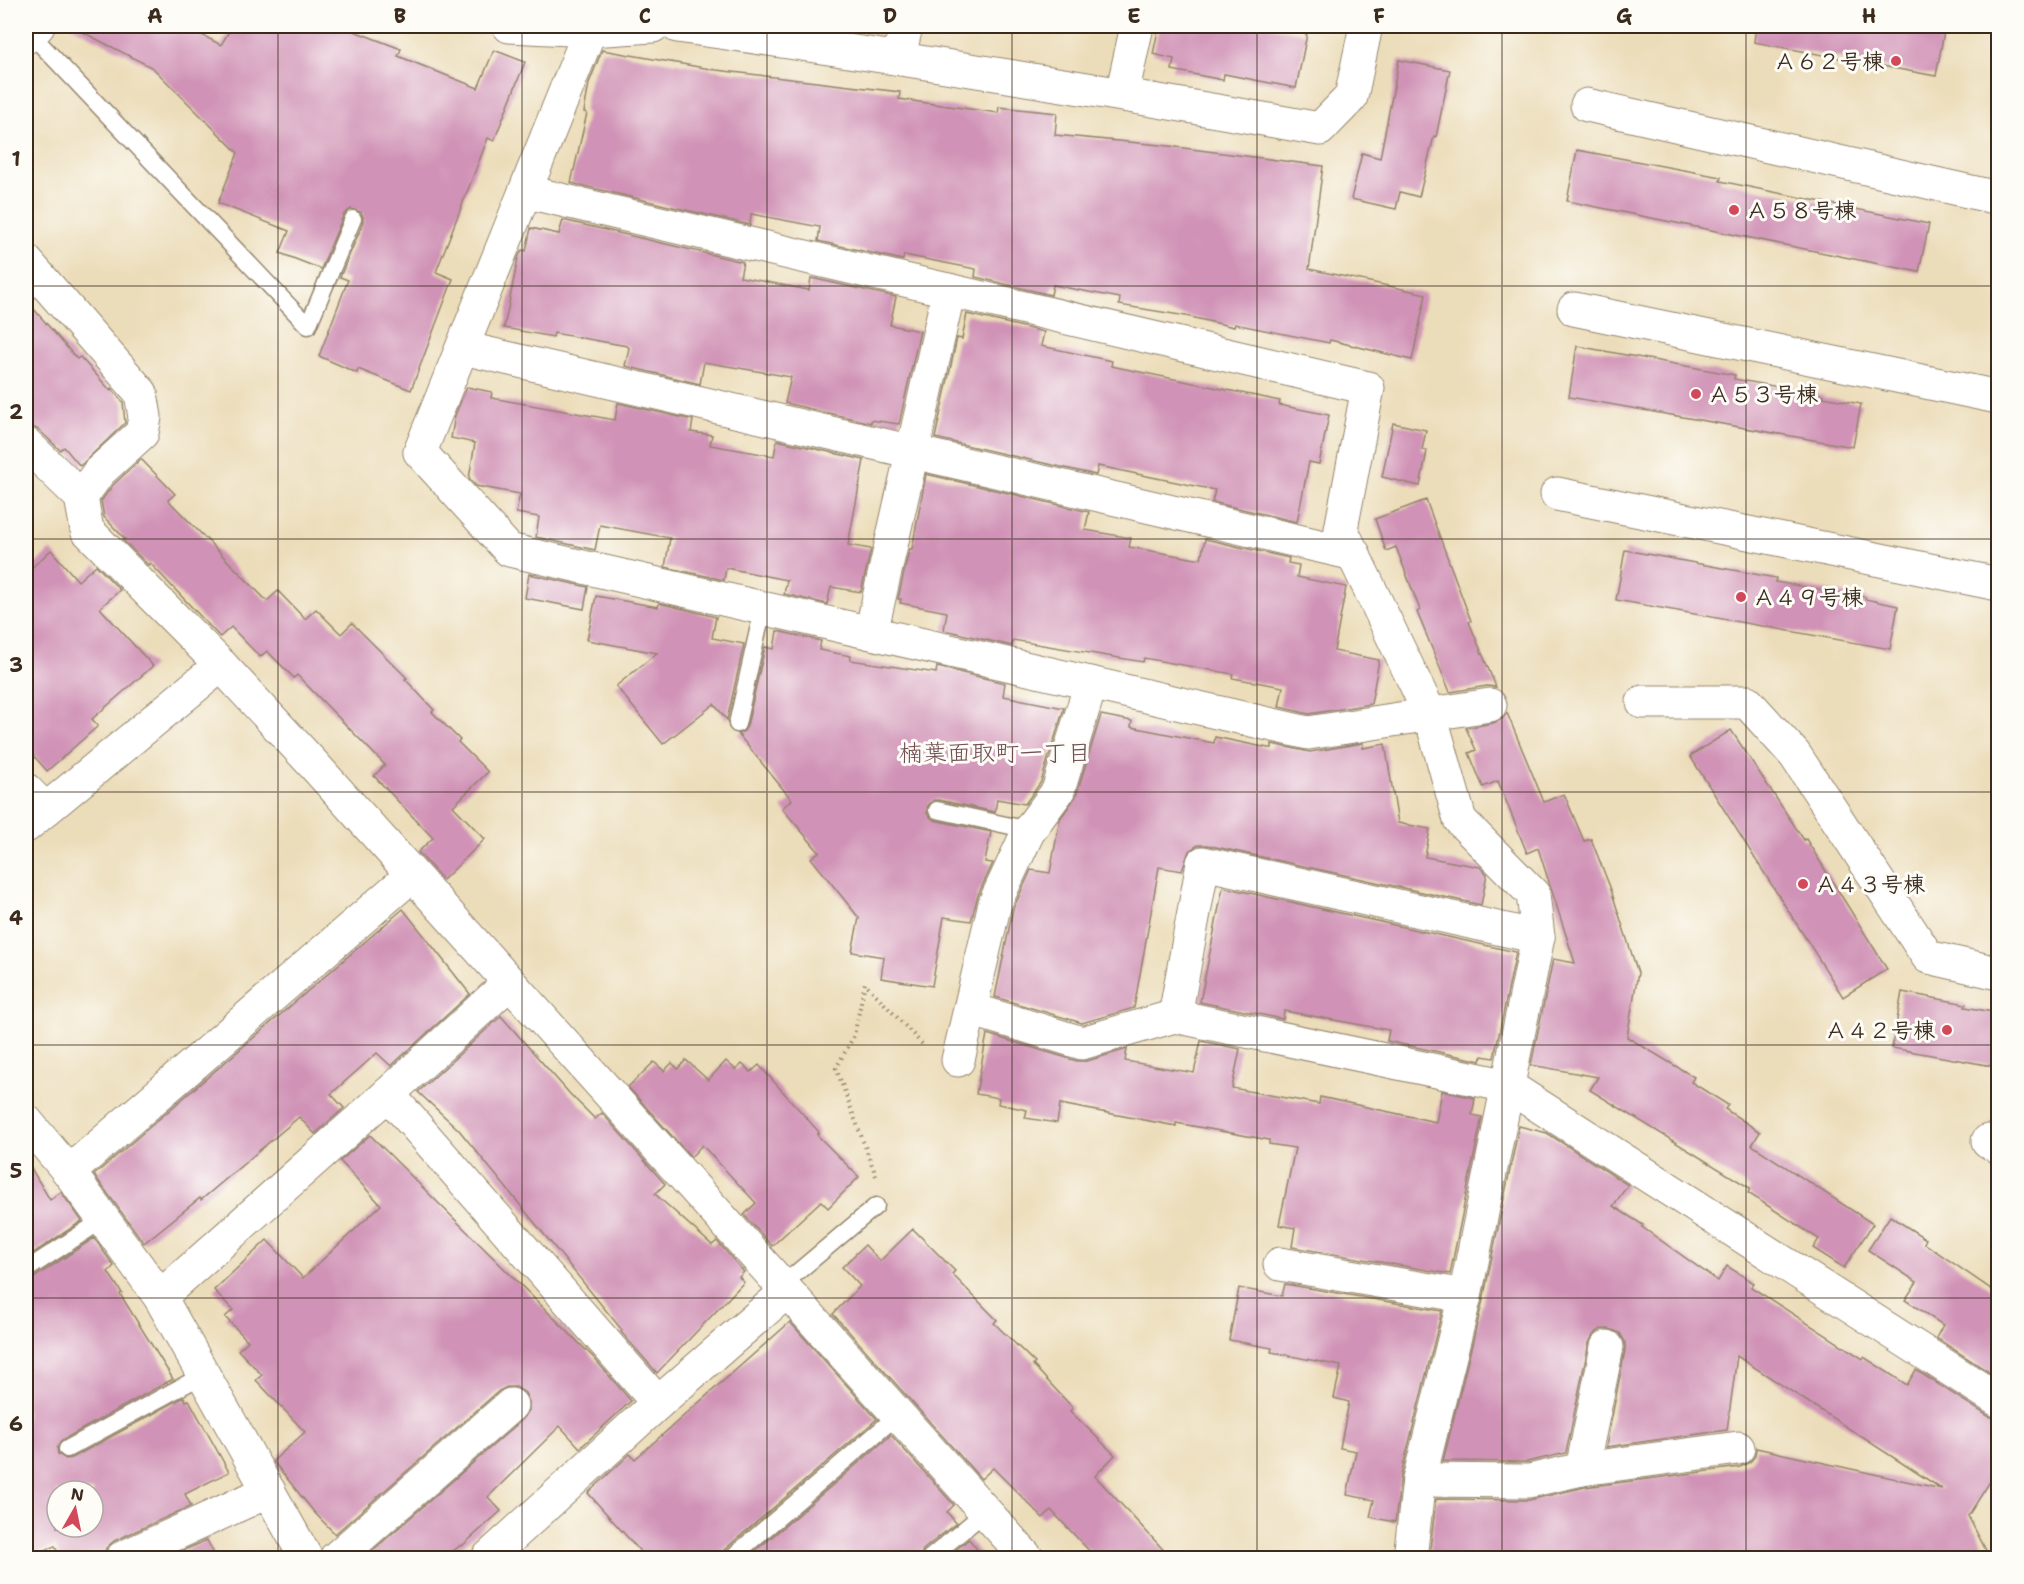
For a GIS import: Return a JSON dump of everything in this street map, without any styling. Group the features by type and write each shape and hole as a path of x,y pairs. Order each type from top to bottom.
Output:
{"street":[{"path":"509,26 590,30 653,26"},
{"path":"677,26 899,57 1320,129 1351,97 1366,26"},
{"path":"899,57 906,26"},
{"path":"1122,94 1137,26"},
{"path":"590,30 527,192 420,452 509,550 1308,733 1490,705"},
{"path":"1587,105 1998,198"},
{"path":"527,192 1368,388 1341,529 1431,714 1460,820 1533,894 1538,937 1465,1296 1419,1480 1410,1558"},
{"path":"26,261 141,393 146,417 142,433 99,472 81,497"},
{"path":"871,633 949,290"},
{"path":"1574,309 1998,397"},
{"path":"463,348 1354,554"},
{"path":"26,444 81,497 87,530 221,665 1027,1558"},
{"path":"1557,494 1998,584"},
{"path":"32,808 221,665"},
{"path":"944,1056 970,1009 995,903 1029,830 1058,791 1091,683"},
{"path":"1643,702 1747,702 1795,755 1928,957 1998,973"},
{"path":"1175,1016 1203,863 1538,937"},
{"path":"69,1172 412,875"},
{"path":"160,1297 509,983"},
{"path":"970,1009 1082,1042 1175,1016 1508,1086 1998,1400"},
{"path":"388,1094 658,1403"},
{"path":"26,1121 69,1172 160,1297 306,1558"},
{"path":"1280,1264 1465,1296"},
{"path":"488,1558 783,1289"},
{"path":"1582,1469 1607,1347"},
{"path":"336,1558 511,1405"},
{"path":"1419,1480 1529,1481 1582,1469 1738,1448"},
{"path":"122,1558 269,1491"}],"lane":[{"path":"30,31 308,326 353,219"},
{"path":"737,724 763,608"},
{"path":"937,810 1029,830"},
{"path":"783,1289 876,1206"},
{"path":"26,1270 104,1219"},
{"path":"67,1449 203,1375"},
{"path":"731,1558 898,1415"},
{"path":"930,1558 985,1512"}],"path":[{"path":"876,1206 879,1185 836,1068 854,1036 864,983 944,1056"}],"building":[{"path":"71,26 185,26 221,45 232,26 341,26 401,49 398,56 478,88 494,50 525,62 494,141 488,138 436,272 453,279 411,390 358,369 357,373 319,356 348,280 340,277 363,223 361,212 351,209 344,214 321,269 280,253 289,231 218,203 238,153 153,68"},
{"path":"1159,26 1267,26 1307,34 1296,88 1224,74 1223,80 1172,70 1174,59 1153,54"},
{"name":"Ａ６２号棟","path":"1756,26 1945,26 1936,76 1754,42"},
{"path":"602,50 716,70 900,92 899,99 998,113 999,107 1057,113 1055,135 1160,145 1323,166 1309,269 1426,294 1412,360 1330,340 1329,343 1235,324 1234,327 1119,305 1120,298 1053,285 1051,295 975,277 976,269 904,255 903,260 818,241 820,227 751,214 750,225 571,183 587,113 584,112 589,83"},
{"path":"1399,60 1450,70 1436,137 1434,136 1419,197 1400,192 1396,209 1351,199 1362,153 1380,158"},
{"name":"Ａ５８号棟","path":"1577,150 1721,177 1720,181 1929,224 1919,272 1567,201"},
{"path":"563,220 743,262 740,277 809,290 811,278 896,297 890,325 920,331 899,424 871,420 871,423 785,403 791,377 704,362 700,384 625,366 629,348 627,346 554,333 553,337 504,328 518,258 522,250 526,251 531,228 559,234"},
{"path":"26,300 77,359 80,357 123,402 125,423 80,466 64,447 60,450 39,430 26,426"},
{"path":"967,314 1044,332 1041,346 1112,361 1111,366 1280,401 1279,405 1329,415 1319,464 1309,462 1297,522 1212,502 1215,490 1098,466 1096,475 935,438 957,338 962,339"},
{"name":"Ａ５３号棟","path":"1577,346 1735,375 1734,379 1861,404 1853,447 1569,397"},
{"path":"467,387 492,392 491,398 615,420 618,403 693,420 691,432 712,435 710,445 774,456 777,440 864,460 848,545 871,549 861,592 831,587 827,604 784,594 787,580 726,568 724,580 665,567 670,538 600,525 595,550 536,537 539,517 516,513 520,494 476,486 469,478 475,443 451,438 455,415"},
{"path":"1393,423 1426,430 1422,450 1427,451 1420,486 1382,477"},
{"path":"141,459 175,494 168,500 267,601 278,591 305,619 316,609 341,634 352,623 407,678 405,679 434,710 432,712 488,772 453,806 485,839 443,880 418,852 433,838 374,776 385,765 297,675 294,678 267,651 260,657 231,627 220,637 150,563 148,565 123,540 125,539 104,517 101,501 113,485"},
{"path":"926,474 1089,512 1085,530 1131,538 1129,547 1196,559 1201,558 1205,539 1289,558 1288,563 1299,565 1297,577 1346,587 1334,651 1379,660 1371,704 1309,714 1279,707 1283,687 1232,678 1233,674 1144,658 1143,662 1013,640 1012,646 944,630 947,612 900,603 901,599 898,599 908,555 912,549"},
{"path":"1426,500 1471,621 1469,622 1496,687 1487,686 1450,692 1417,612 1420,610 1396,547 1386,551 1375,519"},
{"path":"51,550 78,581 96,565 120,590 100,608 153,666 92,719 98,726 47,771 26,747 26,573"},
{"name":"Ａ４９号棟","path":"1625,550 1776,578 1775,582 1865,597 1865,599 1898,606 1890,649 1616,600"},
{"path":"529,574 588,587 584,609 525,598"},
{"path":"596,596 658,607 659,603 716,617 712,638 744,644 727,720 714,704 663,744 616,686 657,653 587,640"},
{"path":"777,631 821,641 819,650 851,656 850,660 936,673 937,667 1005,683 1003,696 1064,708 1041,782 1025,804 997,799 995,812 939,800 933,800 927,807 927,814 934,820 991,832 985,862 993,863 978,895 971,921 944,917 932,986 881,978 884,957 852,952 859,918 811,858 819,852 782,808 792,800 738,734 747,726 765,647 774,649"},
{"path":"1507,713 1544,802 1564,794 1584,841 1591,839 1610,887 1638,973 1627,1037 1694,1077 1691,1082 1728,1105 1725,1109 1760,1132 1752,1145 1873,1224 1844,1268 1813,1248 1819,1239 1748,1193 1750,1188 1590,1090 1598,1077 1531,1065 1553,959 1575,963 1538,848 1527,853 1498,781 1483,787 1469,753 1476,750 1466,728 1493,723 1502,719"},
{"path":"1101,715 1132,721 1131,727 1214,743 1215,737 1268,748 1272,748 1272,744 1310,752 1363,743 1363,748 1385,744 1398,823 1430,829 1425,857 1480,867 1487,874 1481,905 1207,845 1198,845 1189,851 1182,871 1159,867 1134,1008 1082,1023 995,997 1013,909 1031,870 1050,873 1060,819 1076,796"},
{"name":"Ａ４３号棟","path":"1731,730 1804,840 1806,839 1887,969 1843,997 1690,756"},
{"path":"1223,887 1516,952 1494,1058 1482,1056 1481,1061 1387,1041 1389,1030 1284,1011 1283,1019 1200,1002"},
{"path":"403,909 470,994 391,1066 377,1053 331,1094 344,1108 315,1134 299,1117 201,1200 200,1198 144,1243 94,1175"},
{"name":"Ａ４２号棟","path":"1902,992 1966,1004 1965,1007 1998,1013 1998,1067 1892,1048"},
{"path":"501,1016 570,1094 595,1119 602,1113 665,1184 655,1194 712,1245 717,1241 744,1272 739,1277 744,1282 657,1373 621,1332 622,1330 459,1130 418,1092"},
{"path":"987,1034 1077,1061 1087,1061 1127,1049 1125,1061 1194,1073 1201,1041 1240,1049 1232,1088 1319,1104 1320,1097 1436,1122 1442,1091 1475,1098 1472,1115 1482,1117 1450,1274 1292,1247 1295,1228 1279,1225 1295,1148 1269,1144 1269,1140 1176,1123 1176,1126 1060,1104 1057,1123 1025,1118 1027,1110 998,1104 999,1098 976,1094"},
{"path":"686,1060 708,1080 726,1061 736,1070 742,1064 751,1072 759,1065 819,1132 817,1135 859,1177 828,1208 821,1201 772,1246 744,1215 756,1203 702,1145 691,1157 628,1087 654,1062 664,1071 672,1063 678,1069"},
{"path":"1519,1126 1547,1133 1628,1185 1613,1206 1643,1225 1642,1227 1718,1281 1727,1266 1754,1283 1751,1287 1907,1385 1916,1370 1988,1416 1998,1419 1998,1469 1968,1516 1990,1558 1429,1558 1436,1499 1529,1500 1585,1487 1740,1467 1750,1462 1755,1456 1756,1448 1942,1489 1737,1356 1727,1430 1606,1447 1625,1350 1625,1342 1620,1333 1610,1329 1601,1329 1593,1335 1589,1343 1566,1453 1527,1462 1443,1461 1483,1300"},
{"path":"370,1135 593,1357 631,1401 580,1448 560,1426 488,1497 501,1511 462,1546 444,1558 364,1558 523,1419 529,1410 529,1402 525,1393 516,1387 507,1387 499,1391 335,1534 273,1461 305,1432 256,1380 262,1375 238,1350 248,1341 225,1317 233,1310 214,1290 267,1240 303,1278 381,1205 340,1161"},
{"path":"26,1160 50,1200 61,1192 82,1221 26,1258"},
{"path":"1890,1216 1926,1239 1924,1243 1998,1294 1998,1378 1936,1338 1943,1325 1905,1300 1917,1282 1868,1250"},
{"path":"913,1229 955,1271 952,1274 997,1320 994,1323 1035,1363 1033,1365 1073,1408 1070,1411 1115,1455 1095,1476 1171,1558 1096,1558 1051,1510 1043,1518 993,1468 981,1479 833,1314 860,1286 842,1267 865,1245 880,1261"},
{"path":"94,1238 114,1266 108,1272 122,1293 120,1294 173,1379 62,1440 57,1448 58,1454 66,1459 72,1458 184,1397 186,1401 189,1400 229,1472 185,1494 191,1506 114,1541 106,1548 104,1558 60,1558 55,1546 26,1558 26,1280 32,1279"},
{"path":"1285,1284 1442,1311 1401,1475 1395,1522 1370,1517 1374,1500 1347,1495 1356,1451 1340,1448 1349,1402 1334,1398 1341,1366 1271,1352 1272,1348 1229,1340 1239,1288 1282,1296"},
{"path":"790,1322 877,1419 724,1550 721,1558 646,1558 588,1493 630,1454 635,1459"},
{"path":"891,1435 954,1505 947,1512 956,1523 923,1550 920,1558 747,1558"},
{"path":"969,1539 984,1558 946,1558"},
{"path":"207,1540 216,1558 166,1558"}],"place":[{"name":"Ａ６２号棟","path":"1896,61"},
{"name":"Ａ５８号棟","path":"1734,210"},
{"name":"Ａ５３号棟","path":"1696,394"},
{"name":"Ａ４９号棟","path":"1741,597"},
{"name":"Ａ４３号棟","path":"1803,884"},
{"name":"Ａ４２号棟","path":"1947,1030"}],"district":[{"name":"楠葉面取町一丁目","path":"995,753"}]}
